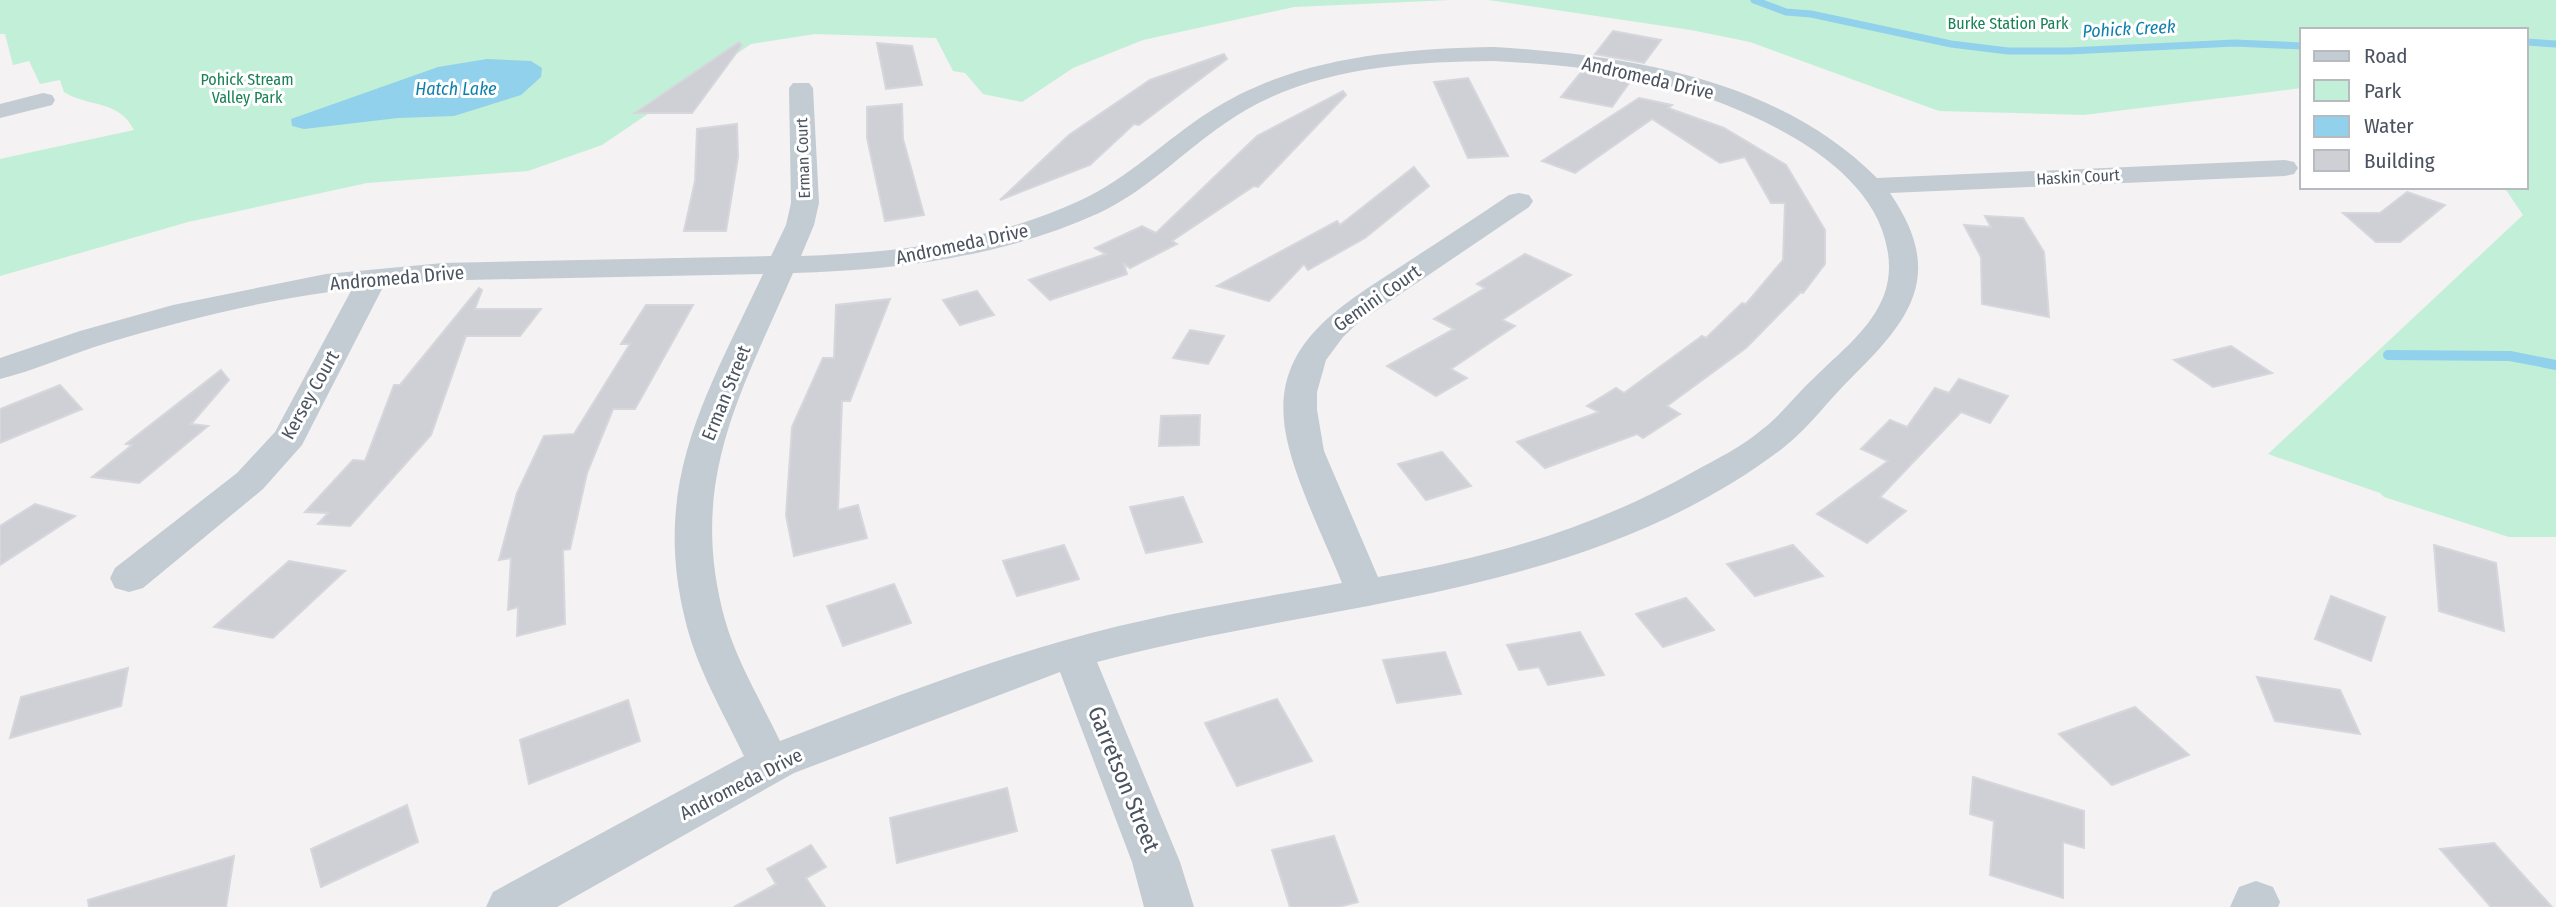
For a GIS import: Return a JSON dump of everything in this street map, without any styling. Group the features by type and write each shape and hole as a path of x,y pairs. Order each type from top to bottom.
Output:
{"street":[{"name":"Andromeda Drive","path":"0,369 131,326 198,308 261,294 373,277 445,272 782,265 907,258 977,245 1038,228 1086,209 1126,188 1215,118 1262,93 1341,68 1432,55 1498,54 1622,68 1683,83 1738,101 1788,124 1830,150 1871,186 1891,214 1901,240 1904,268 1901,295 1880,327 1777,435 1693,492 1605,533 1547,553 1477,571 1164,631 1073,653 982,682 770,764 510,907"},
{"name":"Erman Court","path":"782,265 800,225 805,204 801,88"},
{"path":"0,111 43,100"},
{"name":"Haskin Court","path":"1871,186 2284,168"},
{"name":"Gemini Court","path":"1365,592 1307,451 1300,392 1310,356 1326,334 1348,315 1519,201"},
{"name":"Erman Street","path":"770,764 721,664 705,620 694,559 693,506 701,457 716,411 782,265"},
{"name":"Kersey Court","path":"129,578 250,481 290,437 373,277"},
{"name":"Garretson Street","path":"1073,653 1157,862 1170,907"}],"green space":[{"name":"Pohick Stream Valley Park","path":"0,0 1451,0 1294,7 1143,40 1073,68 1022,102 983,94 965,73 953,71 936,38 815,34 751,44 602,145 528,171 367,183 188,222 0,276 0,159 134,130 120,113 64,92 60,80 40,84 29,61 13,65 5,34 0,34"},
{"name":"Burke Station Park","path":"1488,0 2556,0 2556,537 2509,537 2384,497 2380,493 2268,454 2523,215 2505,189 2528,189 2528,28 2300,28 2300,88 2084,115 1939,111 1750,42 1691,30"}],"water":[{"name":"Hatch Lake","path":"487,59 531,61 542,68 541,77 521,95 454,116 398,118 304,129 292,126 291,119 438,67"}],"building":[{"path":"1613,31 1661,40 1644,63 1595,54"},
{"path":"739,42 742,45 692,113 635,113"},
{"path":"877,43 912,46 922,85 886,89"},
{"path":"1224,54 1227,59 1139,125 1134,124 1090,165 1000,200 1069,135 1150,80"},
{"path":"1582,71 1632,79 1612,107 1561,97"},
{"path":"1468,78 1508,156 1468,158 1434,82"},
{"path":"1343,91 1346,95 1258,187 1254,186 1172,241 1177,244 1130,268 1124,264 1127,274 1050,300 1029,280 1106,254 1095,248 1142,226 1156,233 1257,136"},
{"path":"1639,98 1672,105 1668,108 1724,128 1786,165 1825,230 1825,264 1803,293 1801,292 1746,348 1667,406 1680,414 1643,438 1637,434 1545,468 1517,442 1599,412 1587,406 1616,388 1624,393 1702,336 1706,338 1742,303 1746,304 1783,260 1785,203 1771,203 1745,157 1720,163 1652,119 1575,173 1542,161"},
{"path":"902,104 903,139 924,215 885,221 867,138 867,107"},
{"path":"737,124 738,157 726,231 684,231 695,181 697,129"},
{"path":"1414,167 1429,186 1365,238 1308,270 1304,264 1269,301 1217,286 1337,221 1340,225"},
{"path":"2407,192 2445,205 2400,242 2376,242 2343,213 2380,213"},
{"path":"1985,216 2023,218 2044,252 2049,317 1982,304 1981,257 1964,225 1991,227"},
{"path":"1525,254 1571,275 1502,320 1515,326 1451,369 1467,378 1436,396 1387,366 1454,329 1434,319 1485,288 1477,284"},
{"path":"479,288 482,290 475,309 541,309 520,336 466,336 431,435 350,526 318,524 328,513 305,512 353,460 365,461 394,385 400,385"},
{"path":"977,291 994,315 960,325 943,300"},
{"path":"890,299 850,401 842,401 838,510 858,505 867,538 794,556 786,515 792,427 823,358 834,358 836,305"},
{"path":"646,305 693,305 635,409 613,409 587,473 570,549 563,550 565,624 517,636 518,607 508,610 511,558 499,560 517,493 544,436 574,434 630,344 621,344"},
{"path":"1190,330 1224,336 1208,364 1173,358"},
{"path":"2231,346 2272,373 2213,387 2174,360"},
{"path":"221,370 229,380 191,424 208,426 139,483 92,477 132,445 126,444"},
{"path":"1959,379 2008,396 1990,423 1961,412 1880,497 1906,511 1867,543 1817,514 1888,461 1861,449 1890,420 1907,427 1935,388 1949,393"},
{"path":"60,385 82,409 0,443 0,409"},
{"path":"1200,415 1199,445 1159,446 1161,416"},
{"path":"1442,452 1471,486 1426,500 1398,464"},
{"path":"1183,497 1202,542 1146,553 1130,507"},
{"path":"35,504 75,516 0,565 0,526"},
{"path":"1064,545 1079,579 1017,596 1003,561"},
{"path":"1793,545 1823,576 1755,596 1727,564"},
{"path":"2434,545 2496,563 2504,631 2439,611"},
{"path":"289,561 345,571 273,638 214,627"},
{"path":"894,584 911,623 843,646 827,606"},
{"path":"2331,596 2385,617 2371,661 2315,639"},
{"path":"1686,598 1714,630 1663,647 1636,614"},
{"path":"1580,632 1604,675 1548,685 1539,667 1519,670 1507,645"},
{"path":"1445,652 1461,694 1397,703 1383,660"},
{"path":"128,668 121,706 10,738 21,697"},
{"path":"2257,677 2340,690 2360,734 2275,721"},
{"path":"1277,699 1312,761 1237,786 1205,723"},
{"path":"628,700 640,741 529,784 520,740"},
{"path":"2135,707 2189,755 2112,785 2059,734"},
{"path":"1973,777 2084,811 2084,848 2063,842 2063,898 1990,875 1994,821 1970,814"},
{"path":"1007,788 1017,831 897,863 890,818"},
{"path":"407,805 418,842 321,887 311,849"},
{"path":"1334,836 1358,902 1338,907 1290,907 1272,850"},
{"path":"2494,843 2552,907 2491,907 2440,849"},
{"path":"811,845 826,867 806,878 825,907 734,907 776,884 767,869"},
{"path":"234,856 226,907 89,907 88,900"}],"waterway":[{"name":"Pohick Creek","path":"1754,0 1786,12 1811,14 1951,44 2008,51 2069,51 2235,43 2300,46"},
{"name":"Pohick Creek","path":"2528,42 2556,44"},
{"path":"2388,355 2510,356 2556,365"}]}
